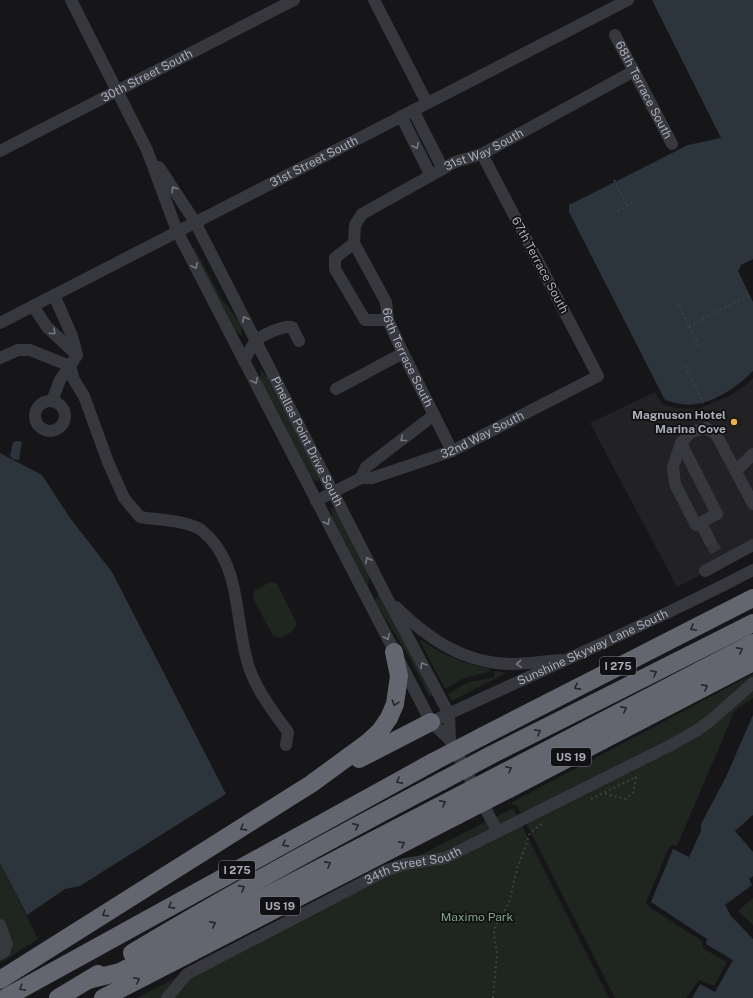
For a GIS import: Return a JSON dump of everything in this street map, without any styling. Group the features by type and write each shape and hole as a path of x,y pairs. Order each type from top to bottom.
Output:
{"highway":[{"name":"I 275","path":"5,998 433,762 753,598"},
{"name":"I 275","path":"58,998 202,910 330,839 491,755 753,623"},
{"path":"88,980 120,972 474,786 753,643"},
{"path":"0,980 311,784 367,743 380,731 389,718 395,704 399,688 399,676 394,652"},
{"name":"US 19","path":"103,998 458,816 753,662"},
{"path":"311,784 431,722"}],"street":[{"name":"Pinellas Point Drive South","path":"71,0 147,150 178,231 316,502 431,722 450,740 497,831"},
{"name":"30th Street South","path":"0,151 294,0"},
{"path":"374,0 427,102"},
{"name":"31st Street South","path":"0,323 427,102 628,0"},
{"name":"68th Terrace South","path":"615,35 672,144"},
{"name":"31st Way South","path":"354,243 355,225 362,214 455,162 482,154 634,71"},
{"path":"413,110 443,169"},
{"path":"401,116 431,176"},
{"name":"Pinellas Point Drive South","path":"147,150 195,222 385,594 449,714 450,740"},
{"name":"67th Terrace South","path":"482,154 598,376"},
{"path":"354,243 335,258 335,269 365,320 388,320"},
{"name":"66th Terrace South","path":"354,243 386,302 388,320 452,451"},
{"path":"52,401 60,380 77,355 72,336 54,294"},
{"path":"33,306 47,327 77,355"},
{"path":"244,361 256,341 287,326 292,327 299,341"},
{"path":"0,358 18,350 30,350 70,366"},
{"path":"336,389 403,353"},
{"path":"70,366 74,380 84,396 91,413 108,462 124,498 140,517 184,524 200,529 216,545 228,570 236,594 250,670 264,697 288,732 286,745"},
{"name":"32nd Way South","path":"316,502 360,478 372,478 452,451 598,376"},
{"name":"32nd Way South","path":"360,478 366,467 434,415"},
{"path":"681,443 717,514 696,525 676,484 673,467 681,443 691,432 706,428 716,434 753,504"},
{"path":"379,457 387,473"},
{"path":"736,471 752,459"},
{"path":"701,522 710,541"},
{"path":"705,571 719,558 753,545"},
{"name":"Sunshine Skyway Lane South","path":"431,722 572,659 687,604 753,570"},
{"path":"366,598 374,589 377,577"},
{"path":"385,594 422,631 446,647 463,655 486,661 512,664 572,659"},
{"name":"34th Street South","path":"167,998 186,974 385,871 405,864 445,858 669,746 706,724 753,683"},
{"path":"0,925 7,944 4,952 0,954"}],"path":[{"path":"614,180 627,206"},
{"path":"618,211 636,201"},
{"path":"689,326 750,295"},
{"path":"678,304 699,346"},
{"path":"685,366 703,403"},
{"path":"589,799 636,777 633,793 625,799 602,793"},
{"path":"493,998 497,956 494,933 496,925 509,903 517,869 530,833 549,818"}],"shaded area":[{"path":"652,0 753,0 753,259 741,265 738,271 753,302 753,371 727,392 703,403 692,405 680,404 665,400 569,212 569,205 688,145 721,138"},
{"path":"753,378 753,547 677,587 590,423 655,392 662,404 676,408 698,409 727,397 745,386"},
{"path":"16,441 22,442 19,460 13,459 10,456 13,443"},
{"path":"0,453 42,475 70,518 112,572 226,794 80,886 65,889 27,915 0,863"},
{"path":"753,715 753,815 735,831 753,852 753,876 749,879 752,885 725,905 731,916 753,939 753,998 692,998 700,984 715,992 733,960 706,944 707,939 651,902 673,849 689,857 701,831 701,824 726,777"}],"green space":[{"path":"194,247 221,298 241,324 242,336 235,330 193,249"},
{"path":"260,370 268,378 319,477 318,482 310,477 261,382"},
{"path":"331,507 338,513 369,574 368,587 332,518"},
{"path":"270,582 277,584 297,624 293,631 280,638 273,636 253,598 255,590"},
{"path":"379,593 432,695 429,696 409,657 375,601"},
{"path":"421,640 454,658 490,669 489,672 464,678 445,689 420,641"},
{"path":"495,671 506,673 452,701 448,694 466,683 494,677"},
{"path":"753,674 753,698 735,710 677,846 672,845 669,848 646,902 648,906 702,941 703,948 727,962 714,986 699,980 686,998 615,998 526,823 676,749 521,813 517,806 511,804 494,812"},
{"name":"Maximo Park","path":"513,808 609,998 137,998 170,981"},
{"path":"0,863 38,939 0,963"},
{"path":"753,898 753,925 738,911"}],"tunnel":[{"path":"710,541 717,553"}],"place":[{"name":"Magnuson Hotel Marina Cove","path":"734,422"}]}
